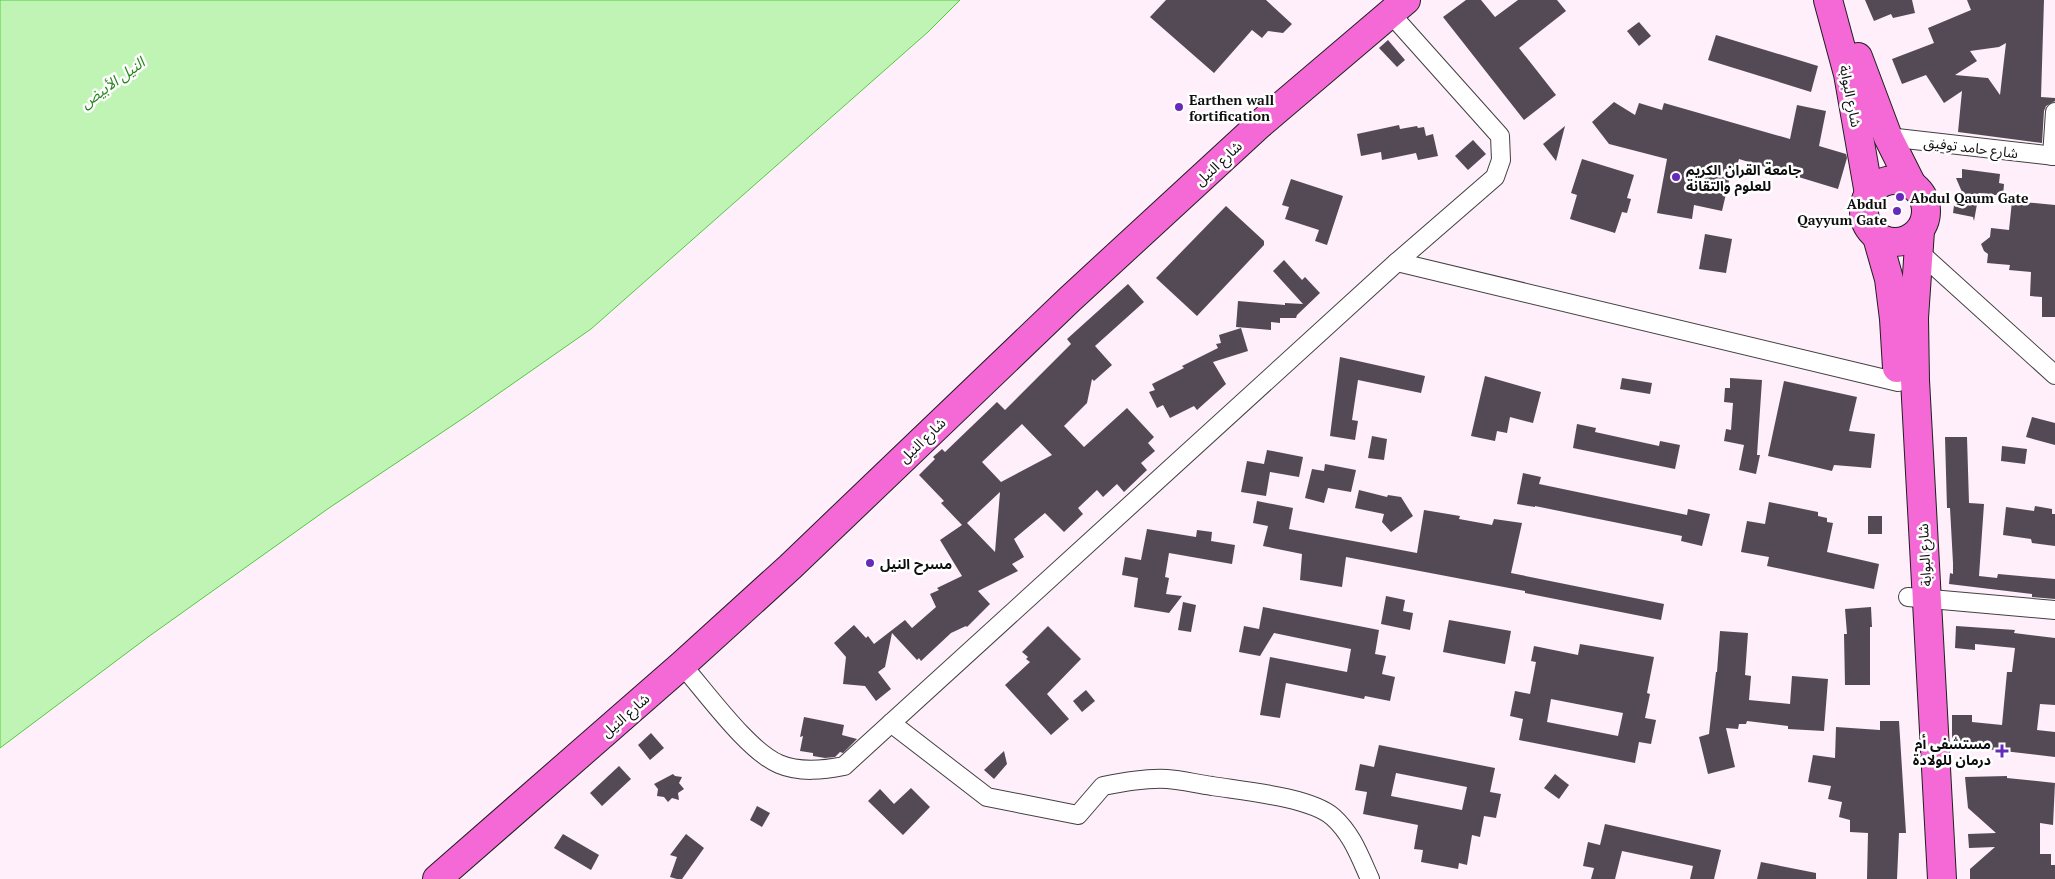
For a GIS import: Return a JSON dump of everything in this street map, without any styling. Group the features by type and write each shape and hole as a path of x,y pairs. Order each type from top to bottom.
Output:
{"main road":[{"name":"شارع البوابة","path":"1828,0 1848,74 1869,194"},
{"name":"شارع البوابة","path":"1843,0 1860,65 1888,137 1912,185"},
{"name":"شارع النيل","path":"438,879 682,665 790,566 1077,292 1259,125 1398,6"},
{"path":"1903,181 1912,185 1920,191 1927,211 1919,241 1895,243 1876,237 1865,221 1865,202 1869,194 1884,182 1903,181"},
{"name":"شارع البوابة","path":"1876,237 1889,279 1894,319 1942,879"},
{"name":"شارع البوابة","path":"1919,241 1914,318 1917,597 1926,879"}],"street":[{"path":"682,665 755,749 780,765 816,771 844,766 1397,262 1495,177 1501,160 1500,136 1398,6"},
{"path":"2053,156 2055,112"},
{"name":"شارع حامد توفيق","path":"1888,137 2053,156"},
{"path":"1919,241 2055,375"},
{"path":"1397,262 1898,382"},
{"path":"1917,597 2055,610"},
{"path":"891,723 987,797 1078,815 1103,786 1132,780 1167,779 1261,793 1310,805 1332,816 1345,829 1354,843 1370,879"}],"water":[{"name":"النيل الأبيض","path":"0,0 960,0 928,32 591,329 465,417 329,508 148,637 0,748"}],"building":[{"path":"1166,0 1266,0 1292,24 1283,33 1268,31 1262,38 1252,30 1214,73 1150,17"},
{"path":"1466,0 1481,0 1495,17 1518,0 1557,0 1566,11 1519,48 1556,95 1524,120 1443,17"},
{"path":"1865,0 1912,0 1915,13 1893,18 1891,14 1874,21"},
{"path":"1967,0 2044,0 2041,97 2055,98 2055,101 2046,106 2044,111 2042,143 1958,132 1962,91 1944,103 1926,75 1902,84 1892,59 1934,43 1928,28 1971,10","holes":["2006,43 2000,95 1988,78 1955,75 1977,61 1970,51 1999,47"]},
{"path":"1639,22 1651,36 1639,46 1627,31"},
{"path":"1716,35 1818,66 1811,92 1708,60"},
{"path":"1388,40 1405,60 1397,67 1379,48"},
{"path":"1614,102 1635,115 1639,103 1662,110 1664,103 1790,139 1797,105 1826,111 1819,146 1846,154 1847,158 1838,189 1739,159 1736,169 1732,168 1722,211 1694,205 1692,219 1657,213 1667,159 1609,144 1592,122"},
{"path":"1399,125 1400,129 1417,126 1418,128 1424,127 1426,136 1433,134 1438,156 1418,160 1416,153 1382,160 1381,152 1361,156 1357,134"},
{"path":"1565,126 1556,161 1543,144"},
{"path":"1473,140 1486,154 1468,170 1455,156"},
{"path":"1582,159 1634,175 1627,198 1631,199 1627,213 1622,212 1615,233 1570,219 1577,195 1571,193"},
{"path":"1962,169 2000,174 1999,183 2004,184 2003,196 1979,193 1974,221 1973,217 1953,213 1955,198 1965,199 1956,178 1962,178"},
{"path":"1291,179 1343,196 1327,245 1315,241 1319,230 1285,219 1289,207 1282,205"},
{"path":"2012,201 2055,205 2055,317 2042,317 2042,297 2030,296 2031,272 2009,270 2010,265 1987,263 1988,254 1984,251 1981,244 1990,237 1991,228 2009,230"},
{"path":"1226,206 1264,241 1264,245 1197,316 1156,278"},
{"path":"1705,234 1732,239 1726,273 1699,269"},
{"path":"1284,260 1302,280 1305,277 1320,293 1296,318 1280,318 1280,323 1271,322 1271,330 1236,327 1238,301 1285,305 1285,303 1303,304 1273,271"},
{"path":"1128,284 1144,302 1095,346 1112,365 1094,381 1092,379 1087,403 1064,426 1084,447 1127,408 1154,437 1148,443 1155,451 1141,463 1147,470 1124,492 1117,484 1103,497 1097,490 1078,508 1083,514 1064,532 1045,513 1014,539 1024,557 1012,564 1018,571 978,591 990,604 967,627 951,633 921,661 919,658 917,660 892,633 885,667 878,672 891,689 876,701 865,686 843,684 846,657 834,643 854,625 866,638 868,636 874,644 905,620 912,628 936,607 930,594 939,590 937,588 962,576 940,540 962,525 941,503 944,501 919,475 935,459 933,457 942,449 945,452 997,402 1005,410 1071,344 1067,339","holes":["1022,424 1052,455 1001,482 982,462","1000,492 995,552 967,523"]},
{"path":"1241,328 1248,351 1213,362 1226,384 1197,410 1194,406 1170,418 1163,405 1157,408 1149,392 1155,390 1152,384 1218,348 1216,344 1221,343 1219,335"},
{"path":"1340,357 1425,376 1421,393 1358,380 1352,420 1358,421 1355,440 1330,436"},
{"path":"1485,376 1541,392 1533,423 1510,417 1507,433 1497,431 1495,441 1471,436"},
{"path":"1622,378 1652,383 1650,394 1620,389"},
{"path":"1730,378 1762,380 1757,455 1760,455 1756,474 1739,470 1744,445 1724,441 1726,429 1731,430 1733,403 1724,402 1725,388 1730,388"},
{"path":"1784,381 1857,397 1849,431 1875,434 1871,468 1834,465 1832,471 1768,456"},
{"path":"2032,417 2055,423 2055,445 2026,437"},
{"path":"1577,424 1596,428 1595,432 1659,446 1660,441 1680,445 1675,469 1573,448"},
{"path":"1372,436 1387,439 1384,460 1368,458"},
{"path":"1945,437 1967,437 1969,503 1984,504 1979,576 1997,578 1998,574 2055,579 2055,599 2032,597 2032,594 1949,584 1950,573 1953,574 1953,563 1950,508 1947,508"},
{"path":"2002,446 2027,449 2025,464 2001,461"},
{"path":"1267,450 1303,457 1299,477 1270,472 1266,496 1241,492 1247,461 1264,464"},
{"path":"1325,464 1356,470 1351,492 1328,488 1324,503 1305,498 1312,469 1324,471"},
{"path":"1523,473 1541,477 1539,484 1687,515 1688,509 1710,514 1702,546 1681,541 1682,536 1517,504"},
{"path":"1359,490 1387,497 1388,495 1401,497 1413,516 1391,532 1382,522 1384,514 1355,508"},
{"path":"1257,501 1293,508 1289,529 1417,553 1424,510 1460,516 1459,519 1492,525 1494,519 1522,523 1511,573 1664,604 1661,620 1525,593 1525,591 1346,557 1342,587 1300,580 1302,554 1263,546 1268,526 1253,523"},
{"path":"1769,502 1818,512 1818,516 1827,518 1827,522 1833,523 1827,552 1879,564 1874,589 1767,566 1769,557 1741,552 1747,521 1765,524"},
{"path":"2035,506 2052,509 2052,514 2055,514 2055,546 2032,543 2031,539 2003,535 2006,507 2034,511"},
{"path":"1868,516 1882,516 1882,534 1868,534"},
{"path":"1147,529 1196,537 1197,530 1212,532 1211,541 1235,545 1232,564 1169,553 1165,577 1169,578 1166,594 1182,596 1169,613 1134,607 1138,578 1122,575 1125,557 1141,560"},
{"path":"1386,596 1405,600 1403,611 1413,613 1410,630 1381,624"},
{"path":"1183,602 1196,605 1191,632 1178,630"},
{"path":"1263,607 1379,630 1375,654 1386,656 1382,674 1395,677 1390,701 1365,696 1364,699 1286,683 1280,718 1260,715 1270,657 1347,672 1351,649 1274,633 1260,656 1239,652 1244,626 1259,629"},
{"path":"1871,607 1870,685 1845,685 1844,634 1847,634 1845,609"},
{"path":"1449,620 1511,631 1505,664 1443,652"},
{"path":"1048,626 1081,659 1047,694 1069,719 1051,735 1005,685 1030,662 1026,659 1028,657 1022,652"},
{"path":"1956,626 2015,630 2014,633 2055,638 2055,705 2040,704 2037,730 2055,732 2055,757 1952,745 1952,715 1972,715 1972,722 2002,725 2007,672 2012,672 2015,648 1975,644 1975,650 1955,648"},
{"path":"1720,631 1748,633 1745,675 1751,676 1749,700 1790,704 1792,676 1828,679 1824,731 1788,729 1788,726 1747,721 1746,724 1739,724 1738,729 1726,728 1735,767 1708,774 1699,737 1709,734"},
{"path":"1580,644 1654,657 1647,693 1650,694 1645,718 1656,720 1651,744 1639,742 1635,763 1519,740 1523,719 1510,716 1515,691 1530,694 1536,662 1531,661 1534,646 1578,655","holes":["1551,699 1623,713 1618,736 1547,722"]},
{"path":"1086,690 1095,701 1082,712 1073,701"},
{"path":"804,717 844,725 842,735 857,739 843,753 840,752 835,757 813,756 813,753 800,751 803,736 800,737"},
{"path":"1880,721 1899,721 1906,833 1899,833 1897,879 1867,879 1868,833 1850,832 1850,820 1839,817 1842,802 1828,799 1831,786 1808,782 1813,755 1835,758 1836,727 1880,730"},
{"path":"651,733 664,748 650,760 638,745"},
{"path":"1379,745 1495,768 1490,792 1501,794 1496,818 1484,816 1480,837 1472,835 1467,865 1459,863 1458,869 1421,862 1423,850 1414,849 1418,825 1363,814 1367,792 1355,790 1360,764 1374,767","holes":["1396,773 1467,787 1462,810 1391,796"]},
{"path":"1004,751 1007,764 994,779 984,770"},
{"path":"619,766 631,779 602,806 590,793"},
{"path":"673,774 682,777 679,783 684,789 678,793 679,800 672,798 668,802 664,797 657,796 658,789 654,784"},
{"path":"1555,774 1569,785 1559,799 1544,788"},
{"path":"2007,776 2007,778 2055,783 2053,825 2040,823 2040,854 2051,854 2051,865 2055,865 2055,879 1970,879 1970,869 1995,847 1969,848 1968,834 1996,833 1968,808 1965,777"},
{"path":"911,788 930,807 903,835 868,801 880,789 894,804"},
{"path":"757,806 770,813 762,827 750,820"},
{"path":"1605,824 1721,850 1714,879 1690,879 1693,866 1622,851 1615,879 1591,879 1594,868 1583,866 1588,842 1600,845"},
{"path":"563,834 599,855 591,870 554,848"},
{"path":"686,834 704,848 682,879 677,879 670,877 677,857 670,855"},
{"path":"1761,862 1816,873 1816,879 1757,879"}],"place":[{"name":"Earthen wall fortification","path":"1179,107"},
{"name":"جامعة القران الكريم للعلوم والتقانة","path":"1676,177"},
{"name":"Abdul Qaum Gate","path":"1900,197"},
{"name":"Abdul Qayyum Gate","path":"1897,211"},
{"name":"مسرح النيل","path":"870,563"},
{"name":"مستشفى أم درمان للولادة","path":"2002,751"}]}
